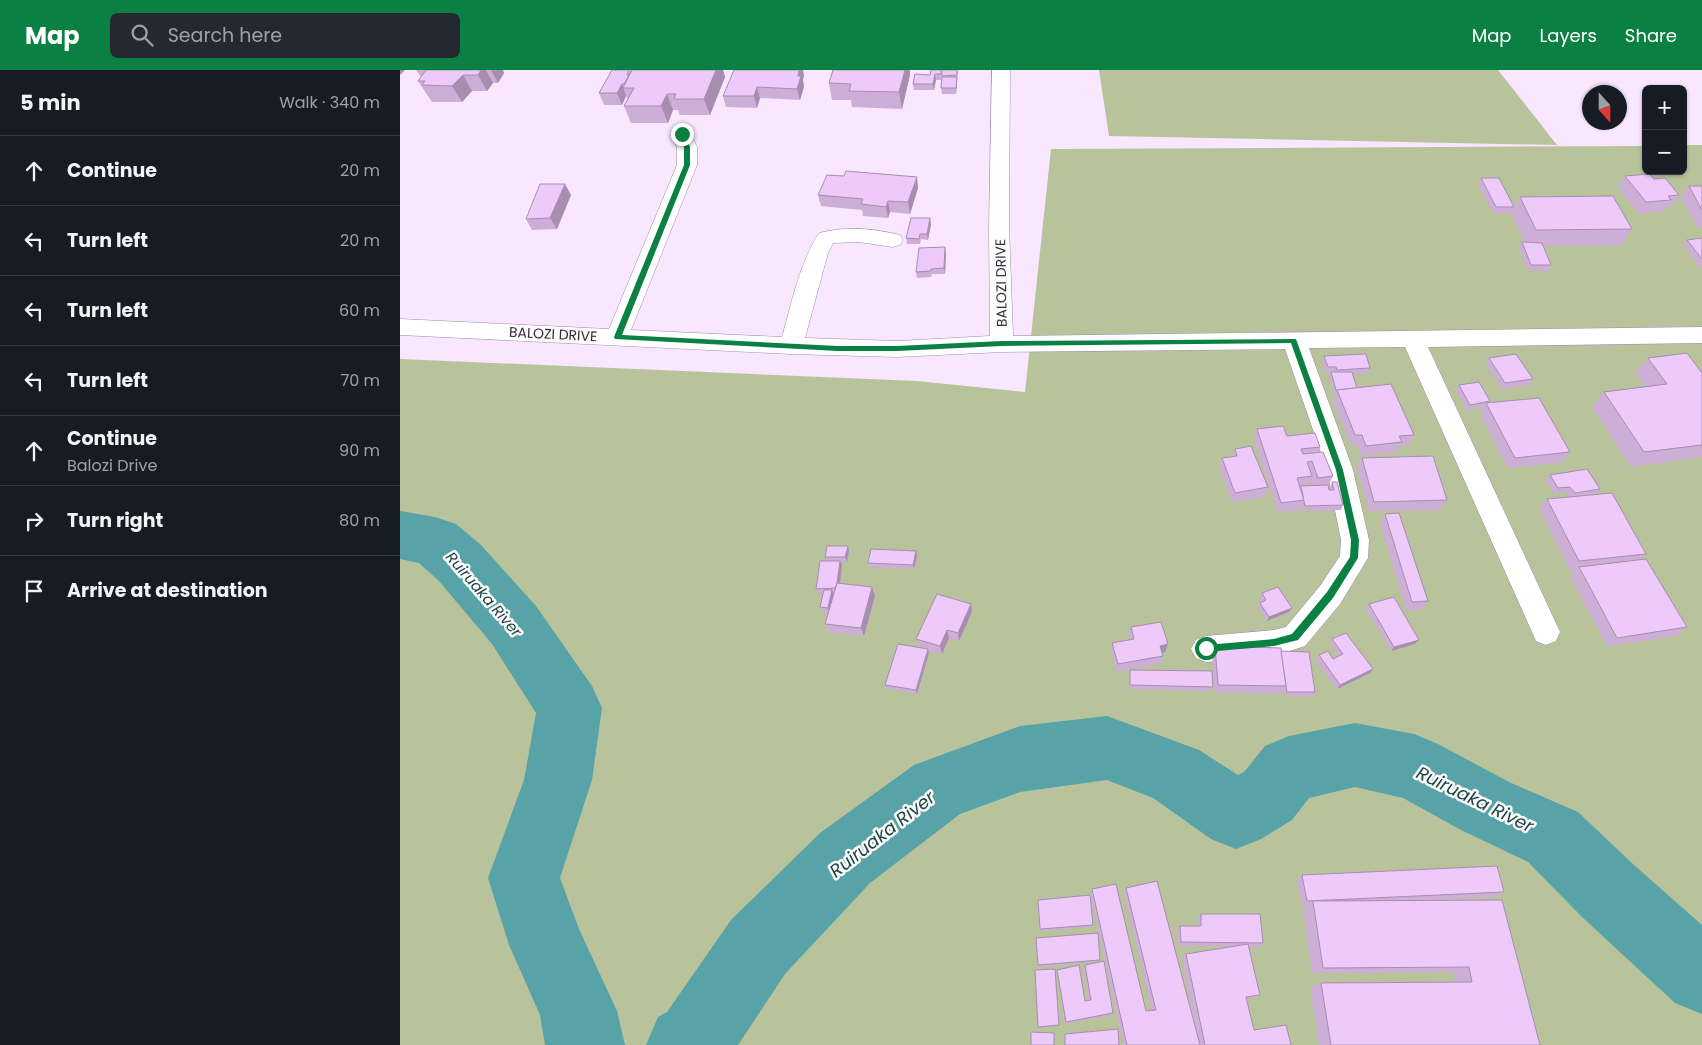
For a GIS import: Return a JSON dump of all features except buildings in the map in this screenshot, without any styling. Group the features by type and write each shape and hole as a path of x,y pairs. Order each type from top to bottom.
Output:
{"street":[{"name":"BALOZI DRIVE","path":"400,327 791,346 897,349 1002,344 999,226 1001,70"},
{"path":"617,337 687,165 687,147 682,134"},
{"path":"791,346 817,253 826,238 844,234 867,235 892,240"},
{"path":"1002,344 1702,334"},
{"path":"1414,339 1546,632"},
{"path":"1206,648 1274,642 1295,637 1330,595 1354,558 1355,540 1340,470 1294,340"}],"green space":[{"path":"1099,70 1498,70 1557,145 1109,136"},
{"path":"1687,145 1702,145 1702,1045 400,1045 400,359 917,381 1025,392 1051,149 1642,146 1642,175 1687,175"}],"waterway":[{"name":"Ruiruaka River","path":"400,535 435,541 460,563 514,625 569,708 558,780 524,878 547,945 578,1011 585,1045"},
{"name":"Ruiruaka River","path":"686,1045 695,1040 758,947 845,858 938,789 1020,759 1107,748 1175,773 1236,814 1268,796 1289,769 1355,755 1414,767 1485,806 1553,837 1608,891 1702,976"}],"route":[{"path":"682,134 687,147 687,165 617,337 838,348 897,349 1002,344 1294,340 1340,470 1355,540 1354,558 1330,595 1295,637 1274,642 1206,648"}]}
